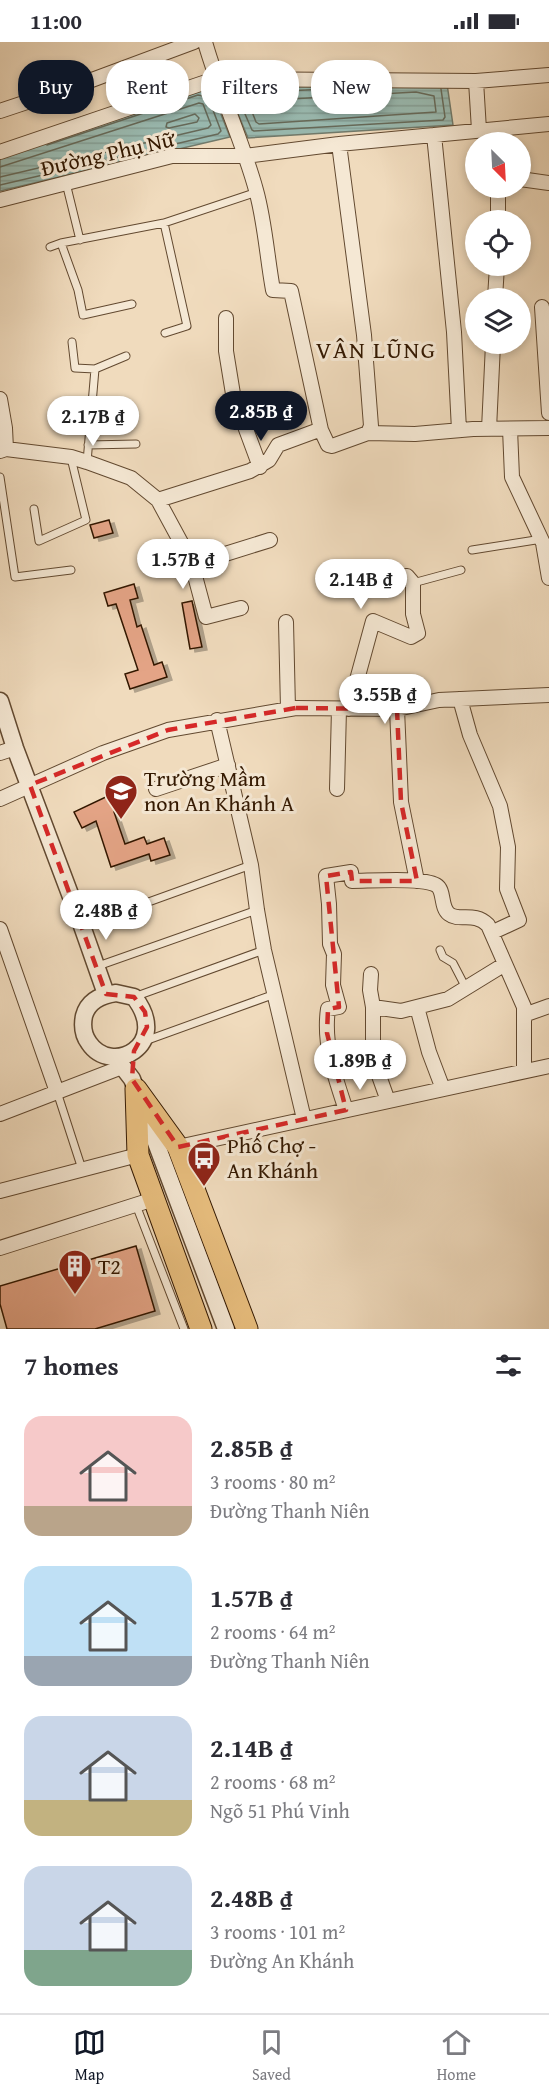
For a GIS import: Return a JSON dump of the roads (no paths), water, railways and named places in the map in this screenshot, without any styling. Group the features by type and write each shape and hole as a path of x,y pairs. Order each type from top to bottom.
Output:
{"main road":[{"path":"126,1073 178,1147 247,1329"},
{"path":"126,1073 145,1202 201,1329"}],"street":[{"path":"0,111 194,42"},
{"path":"205,42 210,60"},
{"path":"299,80 476,81 549,75"},
{"path":"476,81 478,130"},
{"path":"0,152 201,84"},
{"path":"230,114 257,192 273,290 291,291 321,430 328,445 332,446 368,433 415,434 459,430 549,428"},
{"name":"Đường Phụ Nữ","path":"0,201 172,156 245,156 339,144 549,124"},
{"path":"434,135 454,332 459,430"},
{"path":"339,144 364,335 371,426 368,433"},
{"path":"531,181 549,183"},
{"path":"542,307 549,413"},
{"path":"226,318 226,351 232,394 260,467"},
{"path":"489,429 493,354"},
{"path":"0,399 5,428 3,450 70,457 131,478 158,500 191,561 207,617 241,608"},
{"path":"510,429 512,477 545,541 549,578"},
{"path":"158,500 260,467 281,443 309,432 321,430"},
{"path":"191,561 206,560 270,540"},
{"path":"337,789 344,709 373,621 411,637 418,633 413,615 413,583 407,576 363,580"},
{"path":"286,622 288,709"},
{"path":"0,800 103,753 168,730 217,720 288,709 397,709 439,700 549,695"},
{"path":"460,699 470,735 500,806 508,847 507,889 519,920 493,932"},
{"path":"0,701 7,750 30,785 106,994"},
{"path":"397,709 401,802 417,881"},
{"path":"217,720 251,864 256,910 264,950 304,1119"},
{"path":"156,789 228,765"},
{"path":"345,1110 333,1071 327,1033 328,1009 339,1007 333,985 334,954 330,944 326,876 351,872 352,880 417,881 436,885 448,914 480,918 488,925 524,1007 524,1071"},
{"path":"0,929 57,1092"},
{"path":"373,1007 401,1011 448,999 505,964"},
{"path":"371,974 373,1059 388,1101"},
{"path":"116,993 134,997 145,1012 147,1019 147,1027 126,1073 91,1046 83,1030 85,1012 90,1004 106,994 116,993"},
{"path":"524,1015 549,1006"},
{"path":"417,1007 429,1052 443,1089"},
{"path":"138,1046 124,1056 126,1073 226,1329"},
{"path":"178,1147 549,1066"},
{"path":"0,1114 57,1092 126,1073"},
{"path":"0,1191 138,1155"},
{"path":"0,1248 145,1202"}],"lane":[{"path":"66,183 80,240"},
{"path":"50,247 164,223 257,192"},
{"path":"164,223 187,326 165,333"},
{"path":"61,243 78,290 83,315 132,304"},
{"path":"72,342 75,368 95,369 126,357"},
{"path":"87,462 95,369"},
{"path":"88,445 136,444"},
{"path":"34,509 39,541 86,520 70,457"},
{"path":"0,477 15,577 71,570"},
{"path":"472,550 545,541"},
{"path":"413,583 461,570"},
{"path":"82,926 251,864"},
{"path":"96,966 256,910"},
{"path":"134,997 264,950"},
{"path":"440,950 443,957 453,963 466,988"},
{"path":"138,1046 275,994"},
{"path":"57,1092 82,1170"},
{"path":"145,1202 184,1329"}],"water":[{"path":"416,79 447,84 453,125 248,138 238,114 299,114 299,85 311,84 311,114 392,114 392,80"},
{"path":"201,89 201,114 221,114 230,137 0,191 0,154 121,114 189,114 189,92"}],"place":[{"name":"Trường Mầm non An Khánh A","path":"121,820"},
{"name":"Phố Chợ - An Khánh","path":"204,1187"},
{"name":"T2","path":"75,1295"}],"district":[{"name":"VÂN LŨNG","path":"376,350"}]}
